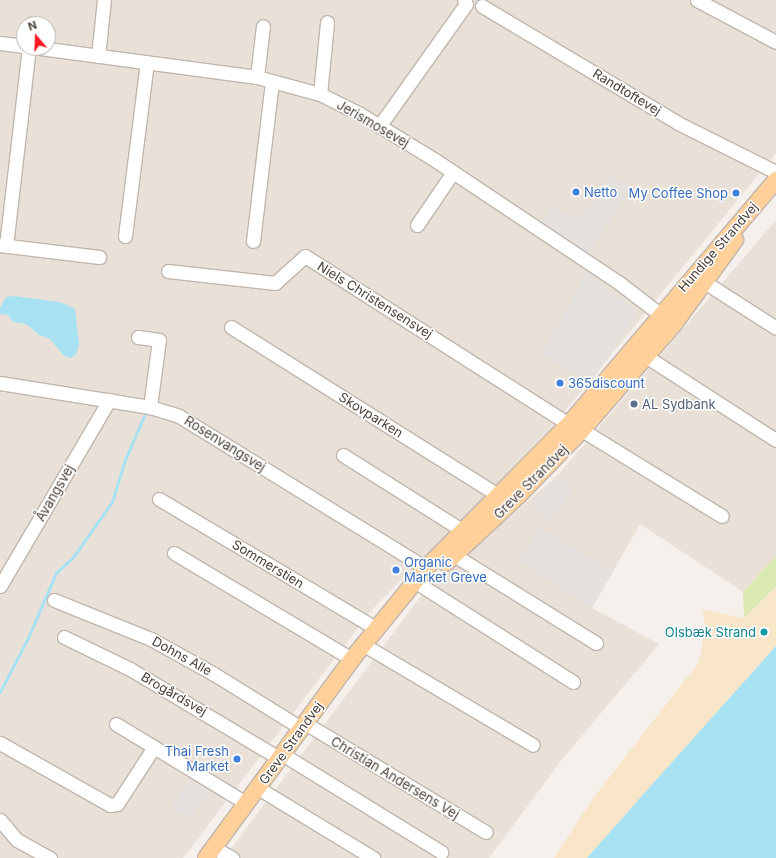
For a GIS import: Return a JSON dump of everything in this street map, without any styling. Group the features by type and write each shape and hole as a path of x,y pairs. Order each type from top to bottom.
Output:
{"main road":[{"name":"Hundige Strandvej","path":"661,315 776,180"},
{"name":"Hundige Strandvej","path":"674,324 706,282 776,180"},
{"path":"661,315 674,324"},
{"name":"Greve Strandvej","path":"576,427 661,315"},
{"name":"Greve Strandvej","path":"377,629 454,555 505,499 647,358 674,324"},
{"name":"Greve Strandvej","path":"210,853 352,659 426,568 464,531 505,499"}],"street":[{"path":"98,56 104,0"},
{"path":"380,125 466,4 464,0"},
{"path":"697,0 776,42"},
{"name":"Randtoftevej","path":"482,6 678,123 776,172"},
{"path":"320,94 327,22"},
{"path":"257,77 263,26"},
{"path":"0,43 16,45"},
{"name":"Jerismosevej","path":"56,50 257,77 320,94 380,125 453,172 618,282 661,315"},
{"path":"28,56 3,246 99,257"},
{"path":"125,236 147,62"},
{"path":"253,241 272,81"},
{"path":"417,225 453,172"},
{"name":"Niels Christensensvej","path":"168,271 275,283 306,256 576,427"},
{"path":"706,282 776,328"},
{"name":"Skovparken","path":"231,327 505,499"},
{"path":"138,337 160,340 150,406"},
{"path":"647,358 776,440"},
{"name":"Rosenvangsvej","path":"0,383 150,406 179,416 426,568"},
{"name":"Åvangsvej","path":"0,586 5,568 109,400"},
{"path":"576,427 722,516"},
{"path":"343,455 464,531"},
{"name":"Sommerstien","path":"159,499 377,629"},
{"path":"174,554 352,659"},
{"path":"454,555 596,643"},
{"path":"422,586 573,682"},
{"name":"Dohns Alle","path":"54,600 151,639 303,726"},
{"name":"Brogårdsvej","path":"64,637 130,669 281,756 441,852"},
{"path":"364,645 533,745"},
{"path":"116,724 246,803"},
{"name":"Christian Andersens Vej","path":"303,726 486,832"},
{"path":"0,743 110,805 117,804 154,747"},
{"path":"258,788 373,858"},
{"path":"0,820 17,840 50,858"},
{"path":"210,853 232,858"}],"shaded area":[{"path":"0,0 776,0 776,153 552,427 370,612 183,858 0,858"},
{"path":"610,174 631,188 588,254 541,222 552,205 578,222"},
{"path":"776,220 776,556 743,592 640,524 592,608 659,644 560,762 489,858 224,858 424,592 559,474"},
{"path":"587,271 637,313 590,384 542,354"},
{"path":"559,476 573,489 550,521 530,503"},
{"path":"541,528 613,572 592,608 517,560"},
{"path":"193,771 215,784 190,819 171,809"}],"green space":[{"path":"776,556 776,587 744,618 743,592"}],"sand":[{"path":"776,587 776,646 587,858 554,858 594,797 699,662 705,629 703,610 744,618"}],"water":[{"path":"14,296 60,302 75,309 79,344 76,355 70,358 64,356 50,339 39,335 26,324 13,322 8,315 0,314 0,308 6,297"},
{"path":"776,646 776,858 587,858 656,780"}],"waterway":[{"path":"0,692 28,638 56,573 74,556 112,502 125,460 144,416"}],"place":[{"name":"Netto","path":"576,192"},
{"name":"My Coffee Shop","path":"736,193"},
{"name":"365discount","path":"560,383"},
{"name":"AL Sydbank","path":"634,404"},
{"name":"Organic Market Greve","path":"396,570"},
{"name":"Olsbæk Strand","path":"764,632"},
{"name":"Thai Fresh Market","path":"237,759"}]}
